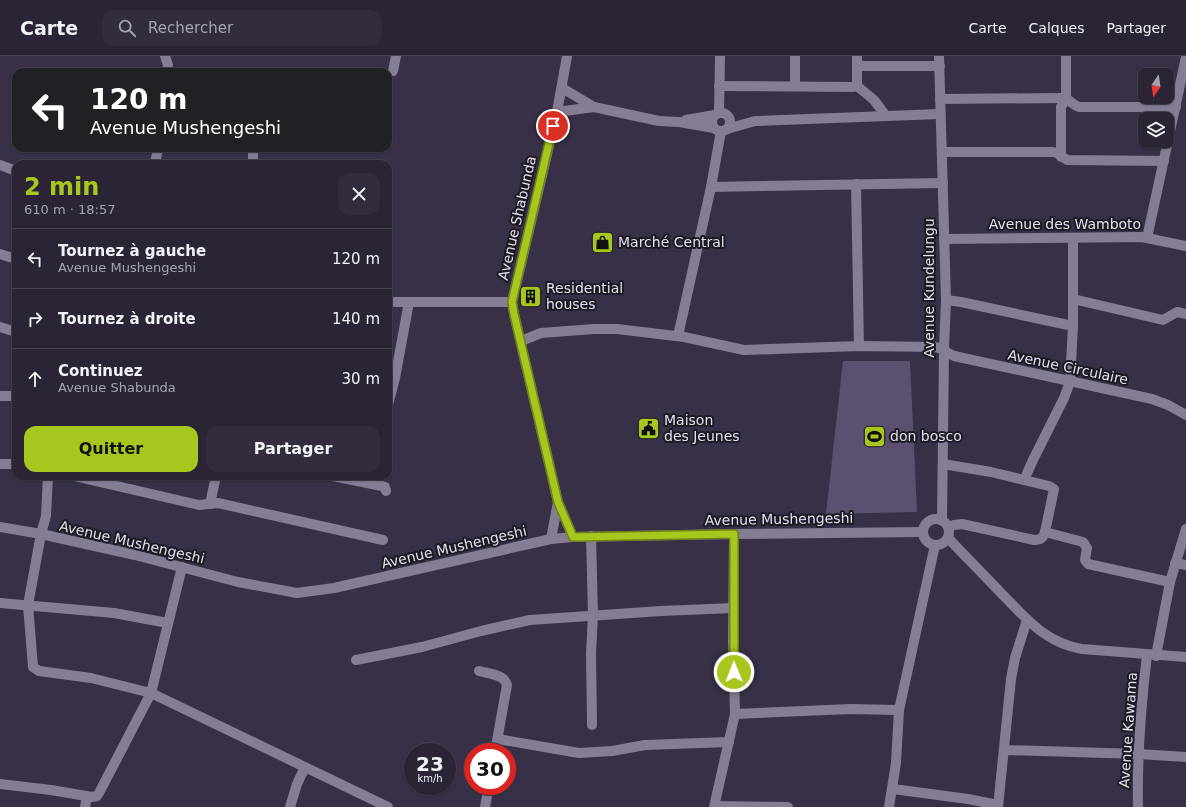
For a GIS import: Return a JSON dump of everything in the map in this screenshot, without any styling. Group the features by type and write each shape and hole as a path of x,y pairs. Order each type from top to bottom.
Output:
{"street":[{"path":"165,56 168,64 168,68"},
{"path":"393,71 396,56"},
{"name":"Avenue Shabunda","path":"558,502 512,302 557,112 567,56"},
{"path":"720,56 720,114"},
{"path":"795,56 795,86"},
{"path":"1061,156 1061,107 1066,98 1066,56"},
{"path":"1147,238 1186,58"},
{"path":"856,85 857,61 940,61"},
{"name":"Avenue Kundelungu","path":"940,61 940,114 946,300 942,464 945,524"},
{"path":"719,86 854,87 856,85"},
{"path":"856,85 874,100 886,116"},
{"path":"562,88 594,107 659,121 679,122 720,129 755,121 940,114"},
{"path":"940,99 1066,98 1075,106 1079,107 1176,107"},
{"path":"557,112 594,107"},
{"path":"678,336 711,187 720,129 730,121 720,114"},
{"path":"720,114 712,121 720,129"},
{"path":"679,122 720,114 755,121"},
{"path":"942,152 1053,152 1057,153 1064,160 1164,160"},
{"path":"0,165 12,170"},
{"path":"711,187 943,183"},
{"path":"856,184 859,346"},
{"path":"1024,480 1032,460 1066,394 1070,382 1073,326 1073,238"},
{"name":"Avenue des Wamboto","path":"944,239 1147,238 1186,246"},
{"path":"0,254 12,258"},
{"path":"946,300 1073,326"},
{"path":"1073,300 1163,320 1177,312 1186,314"},
{"path":"392,302 512,302"},
{"path":"392,373 409,302"},
{"path":"0,327 12,331"},
{"path":"521,341 541,333 594,328 678,336 744,350 859,346 931,347 944,349"},
{"name":"Avenue Circulaire","path":"944,349 949,354 954,356 1152,399 1168,405 1186,415"},
{"path":"0,396 12,396"},
{"path":"0,464 12,464"},
{"path":"942,464 991,472 1049,486 1054,489 1045,532 1042,539 1034,540 962,524 945,524 937,520 927,523 924,527 923,532 927,541 935,545 943,543 948,538 949,530 945,524"},
{"path":"48,480 46,516 41,534 28,605 31,663 35,670 91,678 150,693 388,807"},
{"path":"91,480 199,505 218,503 383,540"},
{"path":"210,504 215,480"},
{"path":"353,480 382,486 386,488 386,491"},
{"path":"558,502 573,537"},
{"path":"551,539 558,502"},
{"name":"Avenue Mushengeshi","path":"0,527 41,534 182,567 238,582 297,593 334,588 551,539 591,536 923,532"},
{"name":"Avenue Kawama","path":"1138,807 1141,716 1152,655 1175,563 1186,528"},
{"path":"1045,532 1083,542 1087,548 1085,560 1088,564 1170,582"},
{"path":"734,534 733,608 735,714 714,807 788,807"},
{"path":"591,536 593,615 591,653 592,725"},
{"path":"948,538 1027,620 1056,641 1072,648 1186,657"},
{"path":"889,807 893,789 899,710 935,545"},
{"path":"1175,563 1186,565"},
{"path":"0,784 51,790 88,797 95,796 99,793 150,693 182,567"},
{"path":"0,603 114,613 168,623"},
{"path":"356,660 422,647 481,631 530,620 593,615 733,608"},
{"path":"893,789 968,799 998,806 1013,668 1027,620"},
{"path":"479,671 500,677 504,679 507,685 497,743"},
{"path":"735,714 851,709 899,710"},
{"path":"498,739 580,753 612,751 645,745 728,742"},
{"path":"1005,750 1186,757"},
{"path":"290,807 297,784 305,767"},
{"path":"485,807 487,795"},
{"path":"85,807 88,797"}],"shaded area":[{"name":"don bosco","path":"843,361 910,361 917,512 826,514"}],"place":[{"name":"Marché Central","path":"602,242"},
{"name":"Residential houses","path":"531,296"},
{"name":"Maison des Jeunes","path":"648,428"},
{"name":"don bosco","path":"874,436"}],"route":[{"path":"553,126 512,302 558,502 573,537 734,534 734,672"}]}
